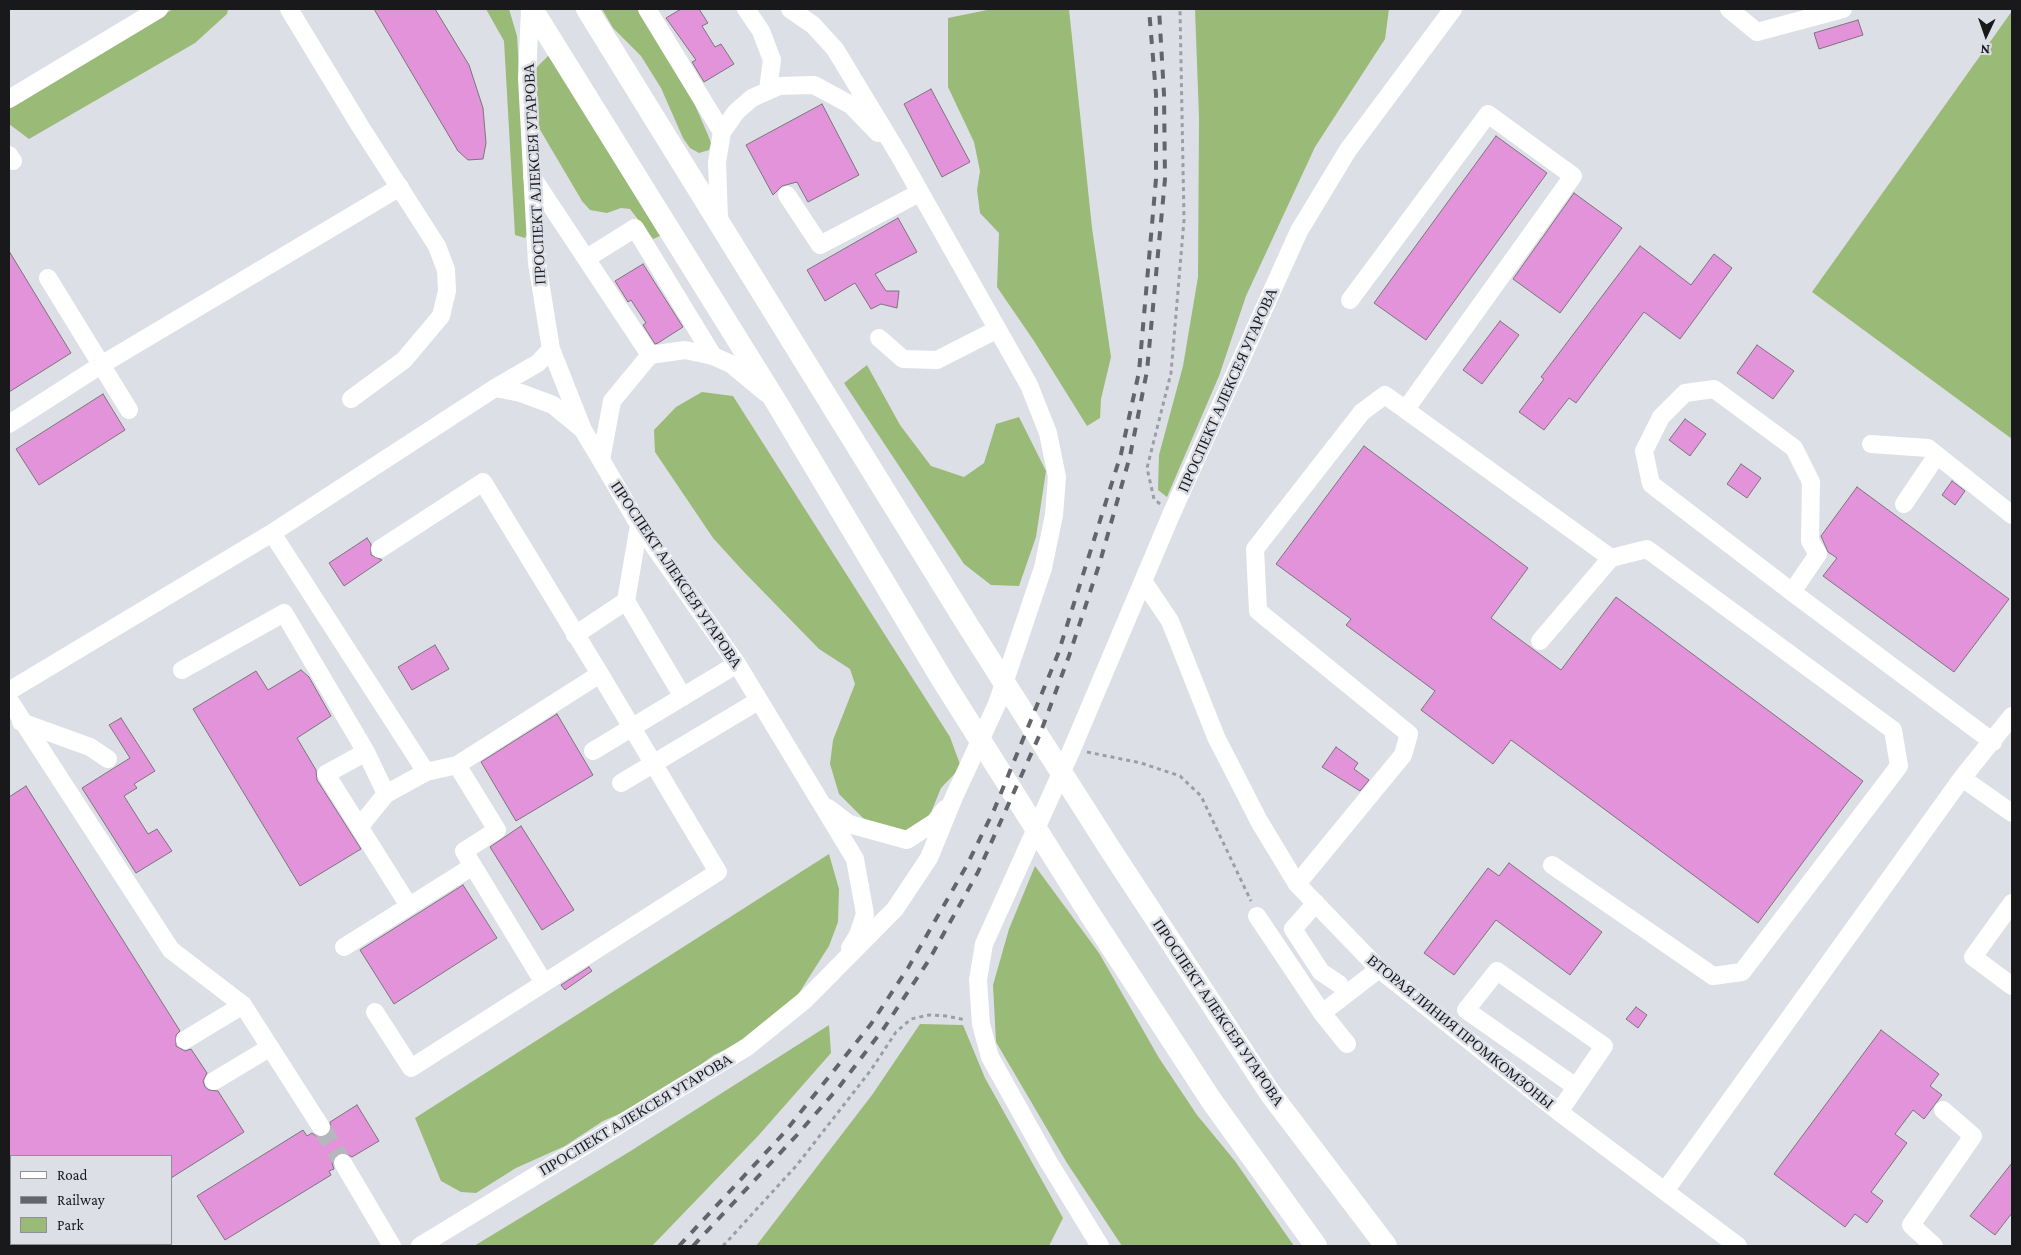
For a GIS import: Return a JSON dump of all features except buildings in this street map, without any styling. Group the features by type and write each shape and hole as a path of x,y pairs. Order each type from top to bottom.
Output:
{"main road":[{"name":"ПРОСПЕКТ АЛЕКСЕЯ УГАРОВА","path":"531,9 775,400 943,681 1084,905 1211,1100 1316,1246"},
{"name":"ПРОСПЕКТ АЛЕКСЕЯ УГАРОВА","path":"587,9 967,624 1110,849 1270,1093 1386,1246"}],"street":[{"path":"9,99 159,9"},
{"path":"289,9 437,246 446,270 445,299 441,316 404,360 352,399"},
{"name":"ПРОСПЕКТ АЛЕКСЕЯ УГАРОВА","path":"531,9 527,78 537,263 552,349 583,430 639,525 736,664 855,859 865,914 858,935 839,966"},
{"path":"647,9 722,132"},
{"path":"746,9 760,31 772,60 768,90"},
{"name":"ПРОСПЕКТ АЛЕКСЕЯ УГАРОВА","path":"420,1246 747,1047 805,1000 895,909 930,858 954,797 998,704 1042,568 1054,515 1057,477 1048,433 1029,385 996,330 899,155 835,49 813,25 790,9"},
{"name":"ПРОСПЕКТ АЛЕКСЕЯ УГАРОВА","path":"1100,1246 990,1057 981,1024 978,980 984,944 1072,749 1171,515 1299,231 1348,150 1454,9"},
{"path":"1729,9 1757,32 1843,9"},
{"path":"719,220 717,162 722,132 736,112 752,98 779,86 814,85 850,106 899,155"},
{"path":"1350,300 1488,114 1573,176 1406,409"},
{"path":"532,177 650,355"},
{"path":"9,424 101,365 400,187"},
{"path":"787,195 820,245 919,193"},
{"path":"587,258 635,228 713,356"},
{"path":"48,278 129,410"},
{"path":"879,338 903,359 937,360 996,330"},
{"path":"9,692 272,533 495,388 538,363 552,349"},
{"path":"601,460 612,401 650,355 685,350 713,356 731,364 775,400"},
{"path":"495,388 521,393 553,405 583,430"},
{"path":"1792,592 1818,554 1810,541 1811,482 1794,448 1714,390 1685,393 1661,417 1644,451 1651,484 1792,592 1993,742"},
{"path":"1297,884 1404,755 1409,734 1258,611 1256,549 1362,412 1385,395 1611,558"},
{"path":"1871,444 1928,448 2012,515"},
{"path":"1904,504 1937,456"},
{"path":"375,1012 411,1068 718,872 483,482 380,548"},
{"path":"639,525 626,601 683,697"},
{"path":"272,533 426,772"},
{"path":"1540,641 1611,558 1647,549 1893,730 1899,766 1742,972 1713,976 1552,865"},
{"name":"ВТОРАЯ ЛИНИЯ ПРОМКОМЗОНЫ","path":"1143,581 1170,621 1216,737 1259,821 1297,884 1379,969 1559,1112 1738,1246"},
{"path":"575,635 626,601"},
{"path":"182,670 284,613 366,752 386,794"},
{"path":"593,752 736,664"},
{"path":"360,826 386,794 426,772 457,765 600,674"},
{"path":"9,700 21,722 171,950 243,1005 321,1127"},
{"path":"621,782 758,701"},
{"path":"1665,1191 1962,778 1993,742 2012,716"},
{"path":"21,722 90,747 108,759"},
{"path":"366,752 326,774 409,906"},
{"path":"457,765 497,830 464,851 544,982"},
{"path":"1962,778 2012,813"},
{"name":"ПРОСПЕКТ АЛЕКСЕЯ УГАРОВА","path":"821,804 849,824 907,840 935,822 954,797"},
{"path":"344,947 473,866"},
{"path":"1316,903 1292,929 1321,972 1339,984"},
{"path":"2012,903 1973,957 2012,986"},
{"path":"1257,916 1322,1013 1347,1044"},
{"path":"1322,1013 1379,969"},
{"path":"1559,1112 1604,1046 1497,971 1466,1010 1576,1087"},
{"path":"185,1040 243,1005"},
{"path":"214,1081 269,1048"},
{"path":"1934,1246 1911,1225 1974,1136 1942,1110"},
{"path":"343,1163 392,1246"}],"path":[{"path":"1171,515 1154,499 1147,468 1171,373 1184,220 1180,9"},
{"path":"1072,749 1141,763 1180,776 1201,796 1257,916"},
{"path":"723,1246 803,1158 866,1077 896,1032 911,1020 929,1015 946,1016 981,1024"}],"green space":[{"path":"173,9 228,9 227,14 195,43 29,139 9,124 9,108"},
{"path":"486,9 509,9 517,36 528,233 525,238 515,235 504,41"},
{"path":"602,9 639,9 682,75 711,143 709,150 699,153 690,148 683,138 661,88 641,56 613,28"},
{"path":"992,9 1069,9 1092,228 1111,357 1101,399 1100,418 1087,426 1034,341 997,287 999,233 980,213 977,190 980,171 974,142 948,87 948,18"},
{"path":"1195,9 1389,9 1385,39 1315,147 1246,296 1219,376 1167,497 1158,490 1159,455 1183,366 1198,277 1199,117"},
{"path":"2012,11 2012,439 1812,292"},
{"path":"549,55 660,236 653,239 630,209 621,208 607,213 590,210 582,201 539,128 536,112 536,68"},
{"path":"867,365 900,425 931,466 964,477 984,463 996,424 1019,417 1046,471 1036,537 1019,586 991,585 964,564 844,383"},
{"path":"702,392 733,396 950,737 961,767 941,788 932,810 929,826 905,833 865,820 839,794 830,764 833,740 855,684 850,669 819,649 713,538 655,452 654,430 676,407"},
{"path":"829,854 839,889 838,922 829,946 792,1004 769,1030 714,1055 656,1098 603,1121 565,1146 516,1168 476,1193 461,1192 441,1181 415,1118"},
{"path":"1035,866 1099,953 1159,1058 1197,1115 1235,1161 1294,1246 1122,1246 1067,1163 996,1042 993,985 1009,929"},
{"path":"920,1024 963,1025 985,1078 1063,1218 1049,1246 756,1246 872,1095"},
{"path":"829,1025 831,1053 758,1136 652,1246 474,1246 629,1152"}],"tunnel":[{"path":"321,1127 343,1163"}],"railway":[{"path":"679,1246 784,1133 871,1024 908,968 967,865 994,810 1058,654 1121,454 1139,372 1156,179 1156,94 1149,9"},
{"path":"693,1246 797,1135 839,1087 884,1028 929,960 978,872 1040,734 1069,656 1100,562 1130,456 1147,371 1165,179 1164,94 1159,9"}]}
